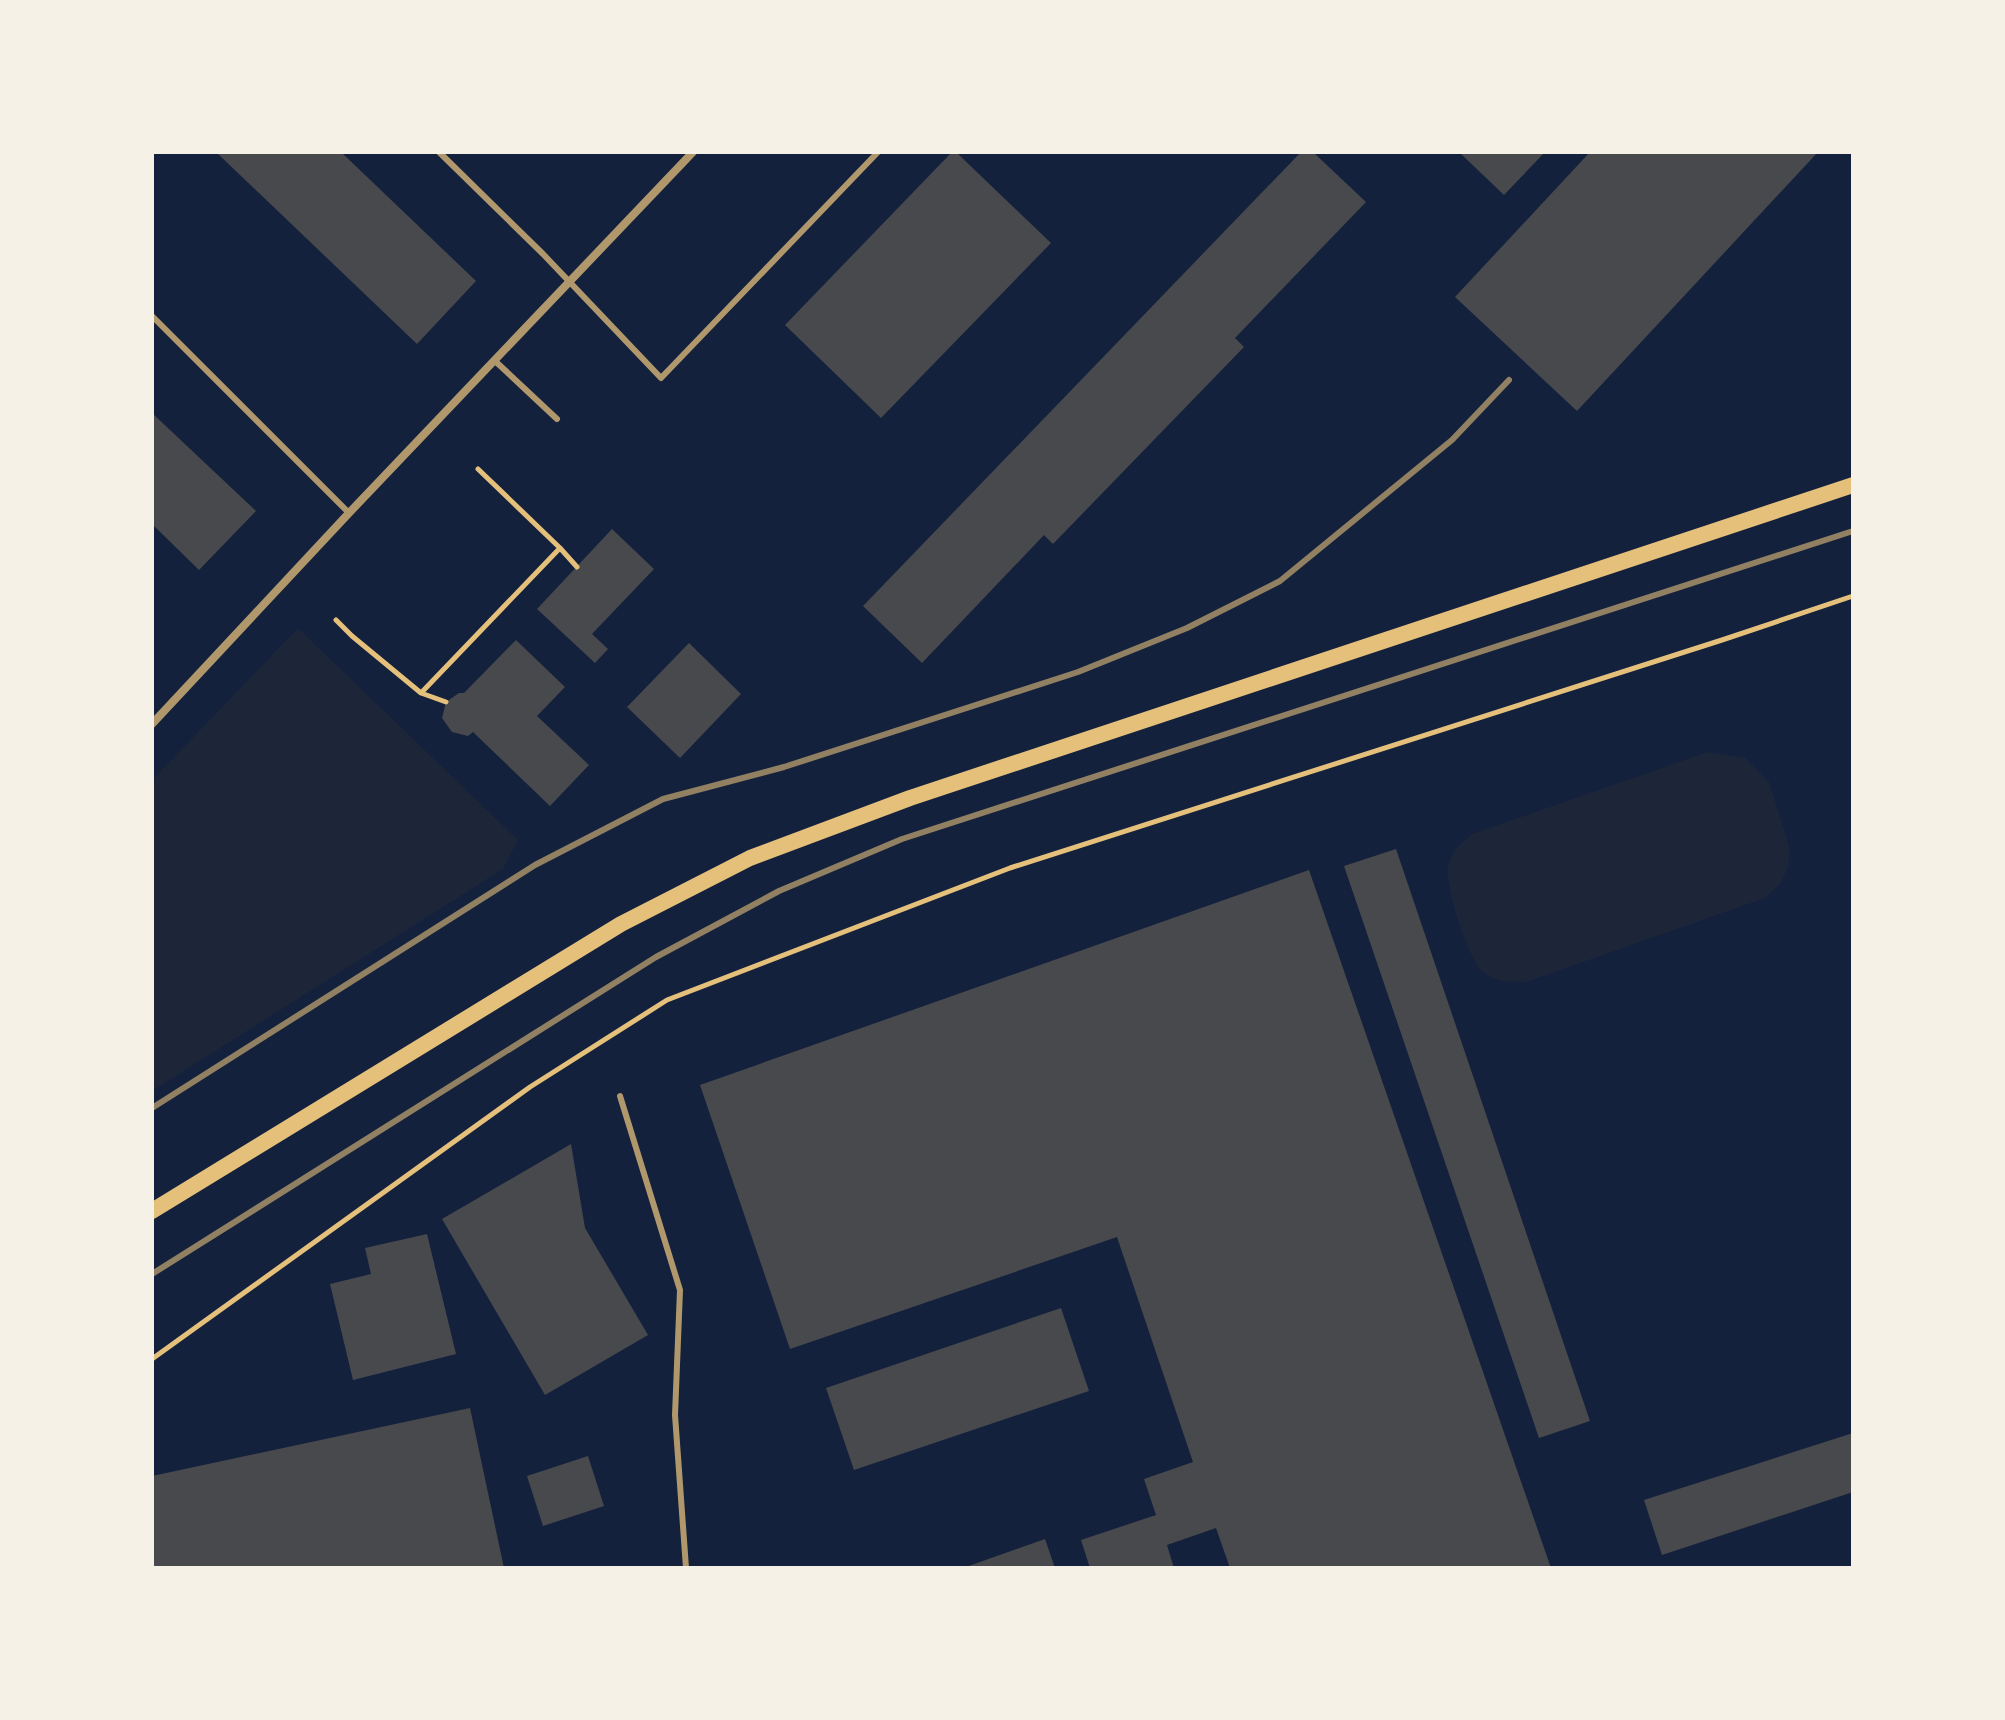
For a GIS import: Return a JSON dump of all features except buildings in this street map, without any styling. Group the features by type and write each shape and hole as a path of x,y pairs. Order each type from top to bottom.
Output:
{"main road":[{"path":"152,1211 621,924 750,858 910,798 1853,485"}],"street":[{"path":"152,724 693,152"}],"lane":[{"path":"439,152 543,254 661,378 878,152"},
{"path":"152,316 349,513"},
{"path":"494,360 557,419"},
{"path":"620,1096 680,1290 675,1415 686,1568"}],"path":[{"path":"478,469 577,567"},
{"path":"421,693 560,548"},
{"path":"152,1359 530,1087 667,1000 1010,868 1853,596"},
{"path":"336,620 421,693 446,702"}],"shaded area":[{"path":"298,628 518,840 503,869 152,1091 152,780"},
{"path":"1708,752 1745,758 1769,782 1790,849 1788,867 1781,883 1765,898 1526,982 1499,980 1484,973 1465,940 1450,891 1449,862 1460,845 1472,834"}],"railway":[{"path":"152,1108 535,865 663,799 784,767 1078,672 1187,628 1280,581 1452,440 1509,380"},
{"path":"152,1274 656,957 779,891 902,839 1853,531"}]}
